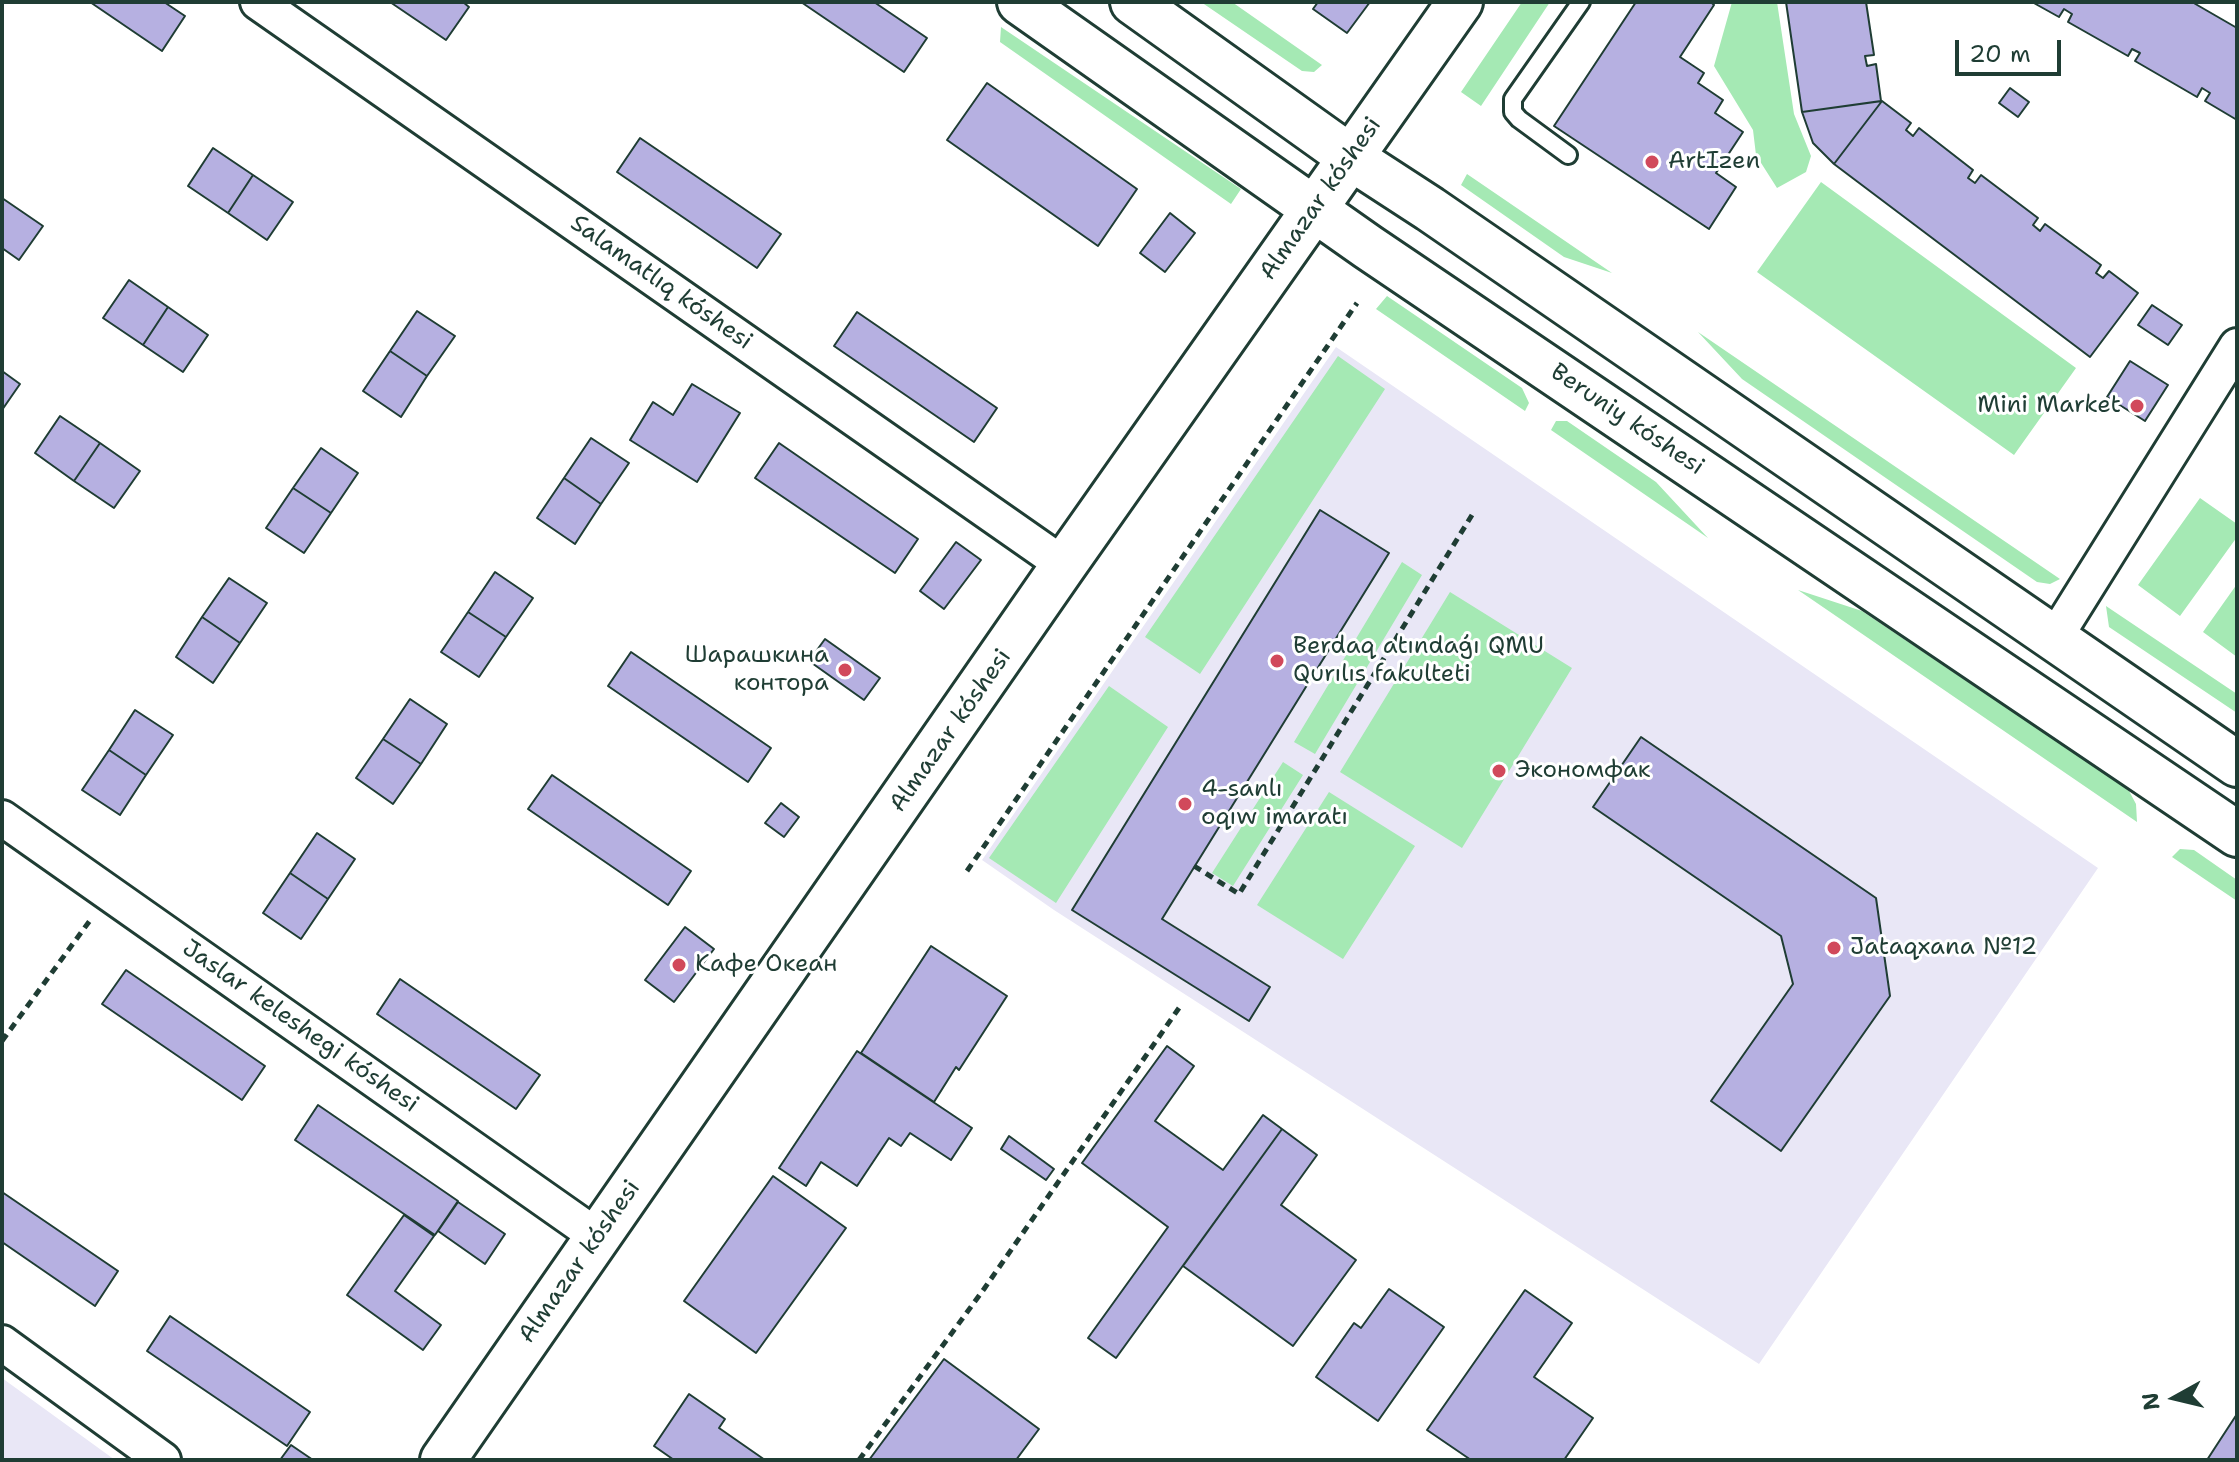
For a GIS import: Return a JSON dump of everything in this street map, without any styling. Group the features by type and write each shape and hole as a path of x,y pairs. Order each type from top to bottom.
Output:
{"street":[{"name":"Salamatlıq kóshesi","path":"258,2 1064,565"},
{"name":"Beruniy kóshesi","path":"1020,2 1368,247 2237,834"},
{"path":"1133,2 1350,157 2237,764"},
{"name":"Almazar kóshesi","path":"443,1460 1064,565 1460,2"},
{"path":"2054,639 2237,346"},
{"name":"Jaslar keleshegi kóshesi","path":"2,818 598,1237"},
{"path":"2,1343 163,1460"}],"lane":[{"path":"1568,155 1519,119 1513,112 1513,99 1581,2"}],"path":[{"path":"967,871 1357,303"},
{"path":"1194,866 1239,894 1472,515"},
{"path":"2,1041 109,894"},
{"path":"859,1460 984,1289 1179,1008"}],"shaded area":[{"name":"Экономфак","path":"1336,347 2098,868 1759,1364 1054,910 982,860"},
{"path":"2,1378 115,1460 2,1460"}],"green space":[{"path":"1201,2 1232,2 1322,65 1314,72 1302,71"},
{"path":"1522,2 1550,2 1481,106 1461,92"},
{"path":"1732,2 1777,2 1794,114 1811,156 1806,172 1777,188 1756,155 1753,130 1714,66"},
{"path":"1001,27 1241,189 1231,204 1000,42"},
{"path":"1467,174 1612,273 1564,257 1461,185"},
{"path":"1821,182 2076,368 2014,455 1757,272"},
{"path":"1387,296 1522,388 1529,403 1525,411 1376,309"},
{"path":"1698,332 2060,579 2050,584 2037,582 1742,379"},
{"path":"1338,356 1385,389 1200,674 1145,637"},
{"path":"1556,421 1567,421 1656,482 1708,538 1551,430"},
{"path":"2200,498 2237,524 2237,537 2180,616 2138,585"},
{"path":"1402,562 1422,575 1315,754 1294,742"},
{"path":"2237,584 2237,657 2203,632"},
{"path":"1798,590 1862,611 2128,789 2136,804 2137,822"},
{"path":"1450,592 1572,668 1462,848 1340,772"},
{"path":"2106,606 2237,694 2237,713 2109,627"},
{"path":"1109,686 1168,727 1056,903 989,858"},
{"path":"1283,762 1303,775 1233,886 1212,873"},
{"path":"1329,792 1415,846 1343,959 1257,905"},
{"path":"2180,849 2194,850 2237,880 2237,901 2172,857"}],"building":[{"path":"90,2 164,2 185,16 162,51"},
{"path":"390,2 463,2 469,7 446,40"},
{"path":"801,2 874,2 927,38 904,72"},
{"path":"1318,2 1370,2 1347,33 1313,9"},
{"path":"1636,2 1711,2 1714,5 1680,57 1704,73 1698,83 1723,100 1715,113 1743,132 1716,173 1736,187 1709,229 1554,126"},
{"path":"1786,2 1866,2 1874,55 1865,56 1867,66 1876,64 1881,101 1802,112"},
{"path":"2032,2 2192,2 2237,28 2237,120 2205,101 2210,93 2202,88 2197,97 2135,61 2140,53 2132,49 2128,56 2068,22 2072,14 2064,9 2059,17"},
{"path":"987,83 1137,189 1098,246 947,140"},
{"path":"2010,88 2029,102 2018,117 1999,103"},
{"path":"1882,101 1911,123 1906,130 1913,136 1919,128 1973,170 1968,178 1975,183 1981,175 2038,218 2033,225 2040,231 2045,224 2101,265 2096,273 2103,278 2109,271 2138,293 2090,357 1834,164"},
{"path":"1882,101 1834,164 1813,143 1802,112"},
{"path":"640,138 781,234 757,268 617,172"},
{"path":"213,148 253,175 228,213 188,186"},
{"path":"253,175 293,202 267,240 228,213"},
{"path":"2,198 43,226 19,260 2,248"},
{"path":"1170,213 1195,233 1165,272 1140,253"},
{"path":"129,280 168,307 143,345 103,318"},
{"path":"2152,305 2182,325 2168,345 2138,325"},
{"path":"168,307 208,335 183,372 143,345"},
{"path":"417,311 455,336 427,376 390,351"},
{"path":"857,312 997,408 974,442 834,346"},
{"path":"390,351 427,376 401,417 363,391"},
{"path":"2130,361 2168,385 2145,421 2107,397"},
{"path":"2,371 20,384 2,410"},
{"path":"692,384 740,413 697,482 630,440 653,402 673,415"},
{"path":"60,416 100,443 74,481 35,453"},
{"path":"591,438 629,463 601,504 564,478"},
{"path":"100,443 140,471 114,508 74,481"},
{"path":"779,443 918,539 895,573 755,478"},
{"path":"321,448 358,473 331,513 293,488"},
{"path":"564,478 601,504 575,544 537,518"},
{"path":"293,488 331,513 304,553 266,528"},
{"name":"4-sanlı oqıw imaratı","path":"1320,510 1389,553 1162,919 1270,987 1249,1021 1072,910"},
{"path":"956,542 981,560 944,609 920,591"},
{"path":"495,572 533,598 506,637 468,612"},
{"path":"229,578 267,603 240,643 202,617"},
{"path":"468,612 506,637 479,677 441,652"},
{"path":"202,617 240,643 213,683 176,657"},
{"name":"Шарашкина контора","path":"825,639 880,678 864,700 809,661"},
{"path":"631,652 771,748 748,782 608,686"},
{"path":"410,699 447,724 421,764 383,739"},
{"path":"135,710 173,735 146,775 109,750"},
{"name":"Jataqxana №12","path":"1641,737 1876,898 1890,996 1781,1151 1711,1101 1793,984 1781,936 1593,807"},
{"path":"383,739 421,764 393,804 356,778"},
{"path":"109,750 146,775 120,815 82,790"},
{"path":"552,775 691,871 668,905 528,809"},
{"path":"781,803 799,817 784,837 765,823"},
{"path":"317,833 355,859 328,899 290,873"},
{"path":"290,873 328,899 301,939 263,913"},
{"name":"Кафе Океан","path":"685,927 714,949 674,1002 645,980"},
{"path":"931,946 1007,996 959,1070 956,1067 934,1102 861,1053"},
{"path":"126,970 265,1066 242,1100 102,1004"},
{"path":"400,979 540,1075 516,1109 377,1014"},
{"path":"1167,1046 1194,1066 1155,1121 1223,1170 1263,1115 1282,1129 1116,1358 1088,1338 1168,1227 1082,1163"},
{"path":"857,1051 972,1128 951,1160 910,1133 901,1146 889,1138 857,1186 821,1162 806,1186 779,1168"},
{"path":"318,1105 458,1201 435,1235 295,1140"},
{"path":"1282,1129 1317,1155 1281,1205 1356,1260 1293,1346 1183,1266"},
{"path":"1009,1136 1054,1169 1046,1180 1001,1149"},
{"path":"773,1176 846,1228 756,1353 684,1301"},
{"path":"2,1192 118,1271 95,1306 2,1242"},
{"path":"458,1202 505,1234 485,1264 438,1231"},
{"path":"404,1215 434,1236 395,1291 441,1325 423,1350 347,1295"},
{"path":"1389,1289 1444,1327 1378,1421 1316,1377 1354,1323 1361,1328"},
{"path":"1525,1290 1572,1323 1534,1377 1593,1418 1564,1460 1471,1460 1427,1430"},
{"path":"170,1316 310,1412 287,1446 147,1351"},
{"path":"944,1359 1039,1429 1016,1460 869,1460"},
{"path":"689,1394 725,1419 719,1428 765,1460 674,1460 654,1446"},
{"path":"2237,1414 2237,1460 2207,1460 2220,1440"},
{"path":"291,1445 313,1460 280,1460"}],"place":[{"name":"ArtIzen","path":"1652,162"},
{"name":"Mini Market","path":"2137,406"},
{"name":"Berdaq atındaǵı QMU Qurılıs fakulteti","path":"1277,661"},
{"name":"Шарашкина контора","path":"845,670"},
{"name":"Экономфак","path":"1499,771"},
{"name":"4-sanlı oqıw imaratı","path":"1185,804"},
{"name":"Jataqxana №12","path":"1834,948"},
{"name":"Кафе Океан","path":"679,965"}]}
